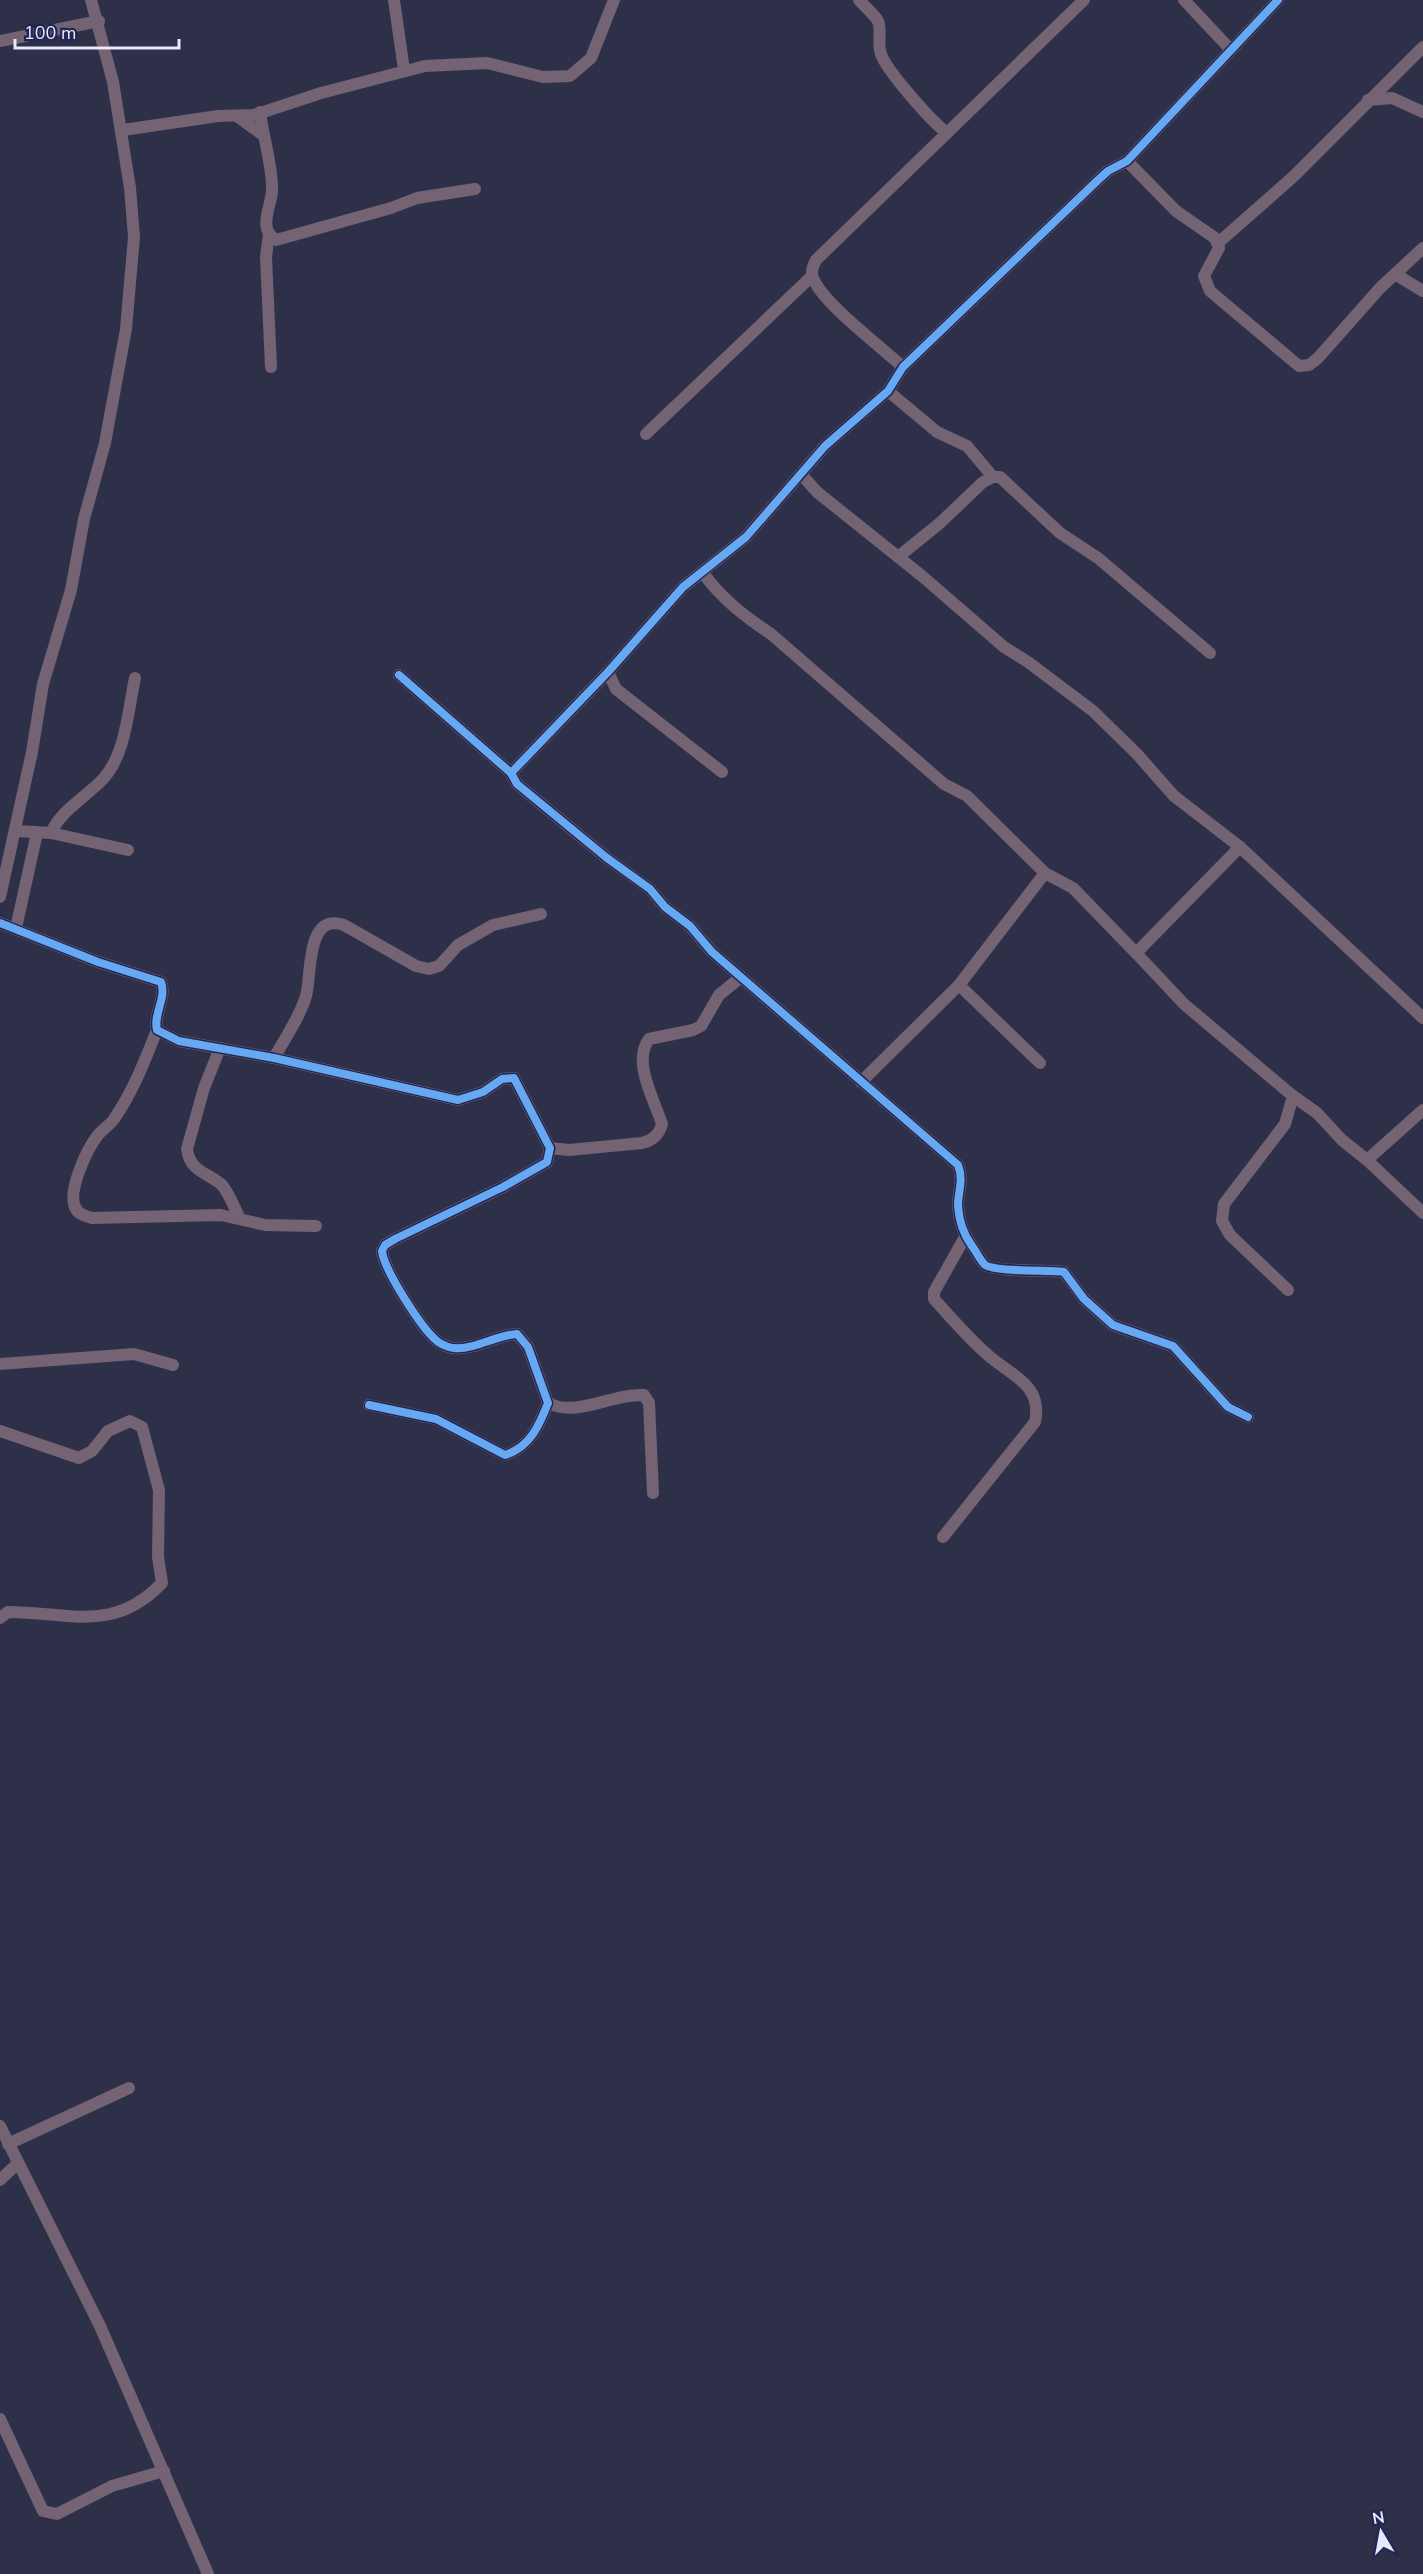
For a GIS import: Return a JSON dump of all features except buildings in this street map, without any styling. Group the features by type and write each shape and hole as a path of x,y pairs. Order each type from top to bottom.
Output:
{"street":[{"path":"0,897 39,704 71,590 84,519 98,475 118,384 126,329 134,237 123,130 99,21 92,0"},
{"path":"394,0 404,70"},
{"path":"123,130 218,116 238,117 404,70 449,64 487,63 543,77 570,75 591,58 614,0"},
{"path":"859,0 878,21 880,53 895,78 921,105 934,124 946,132"},
{"path":"903,367 829,300 812,276 816,260 933,148 946,132 1010,75 1084,0"},
{"path":"1184,0 1231,50"},
{"path":"511,773 608,672 683,587 704,573 746,537 825,446 888,391 903,367 1097,181 1108,171 1127,161 1278,0"},
{"path":"0,41 99,21"},
{"path":"1423,47 1294,176 1218,243 1218,248 1204,276 1210,291 1299,366 1309,365 1395,274 1423,248"},
{"path":"1368,100 1392,98 1423,112"},
{"path":"260,112 272,192 266,224 269,234 266,257 271,368"},
{"path":"238,117 263,135"},
{"path":"1127,161 1176,211 1210,234 1218,243"},
{"path":"269,234 276,240 282,240 417,198 475,189"},
{"path":"1395,274 1423,291"},
{"path":"646,434 812,276"},
{"path":"888,391 937,432 967,446 993,477"},
{"path":"801,474 817,492 969,614 1004,648 1029,662 1093,711 1137,754 1174,796 1240,847 1423,1018"},
{"path":"898,557 940,524 982,482 993,477 1000,477 1060,533 1098,558 1210,652"},
{"path":"704,573 718,593 740,614 771,634 944,784 967,796 1045,873 1073,888 1184,1004 1293,1096 1317,1113 1342,1140 1368,1160 1423,1213"},
{"path":"608,672 616,688 722,772"},
{"path":"399,675 511,773 517,784 607,858 650,889 665,907 690,926 712,952 958,1165 962,1175 958,1205 965,1237 984,1264 996,1270 1026,1269 1064,1272 1084,1299 1113,1325 1173,1346 1228,1407 1248,1417"},
{"path":"51,832 59,818 104,778 118,756 135,678"},
{"path":"15,831 51,832 128,850"},
{"path":"16,928 37,833"},
{"path":"1136,953 1240,847"},
{"path":"861,1082 959,985 1045,873"},
{"path":"274,1058 307,995 312,946 318,934 327,926 337,922 416,966 429,969 439,966 458,945 493,925 541,914"},
{"path":"0,923 99,962 161,982 163,993 155,1024 157,1030 140,1071 114,1119 97,1136 79,1171 74,1195 75,1207 81,1214 92,1218 221,1215 265,1225 316,1226"},
{"path":"550,1148 568,1150 642,1143 660,1133 662,1124 643,1068 644,1046 650,1039 693,1030 701,1026 719,995 741,977"},
{"path":"959,985 1040,1063"},
{"path":"157,1030 179,1041 274,1058 458,1100 483,1092 502,1079 514,1078 550,1148 547,1162 533,1172 395,1239 385,1245 382,1251 390,1274 437,1341 454,1348 474,1346 500,1335 517,1334 528,1347 548,1403 559,1408 574,1408 615,1400 631,1394 644,1395 649,1403 653,1493"},
{"path":"220,1048 204,1088 187,1149 188,1159 194,1168 223,1186 240,1219"},
{"path":"1288,1290 1230,1236 1222,1221 1224,1204 1285,1124 1293,1096"},
{"path":"1368,1160 1423,1110"},
{"path":"943,1537 1035,1422 1036,1414 1031,1391 1022,1379 989,1356 934,1299 934,1292 965,1237"},
{"path":"0,1364 134,1354 173,1365"},
{"path":"369,1405 436,1419 505,1455 521,1450 533,1433 548,1403"},
{"path":"0,1431 79,1458 92,1451 108,1431 130,1421 142,1426 159,1490 158,1557 162,1583 150,1595 126,1610 104,1618 8,1612 0,1618"},
{"path":"8,2144 129,2088"},
{"path":"0,2126 100,2326 208,2574"},
{"path":"0,2180 17,2164"},
{"path":"0,2419 43,2511 57,2514 112,2486 164,2471"}],"cycle path":[{"path":"511,773 608,672 683,587 746,537 825,446 888,391 903,367 1097,181 1108,171 1127,161 1278,0"},
{"path":"399,675 511,773 517,784 607,858 650,889 665,907 690,926 712,952 958,1165 961,1176 958,1206 960,1222 966,1237 985,1265 1010,1270 1064,1272 1084,1299 1113,1325 1173,1346 1228,1407 1248,1417"},
{"path":"0,923 98,962 161,982 162,994 156,1024 157,1030 179,1041 274,1058 458,1100 483,1092 502,1079 514,1078 550,1148 547,1162 503,1187 395,1239 385,1245 382,1251 389,1271 405,1299 422,1325 440,1343 452,1348 462,1348 517,1334 528,1347 548,1403 541,1420 521,1447 505,1455 436,1419 369,1405"}]}
